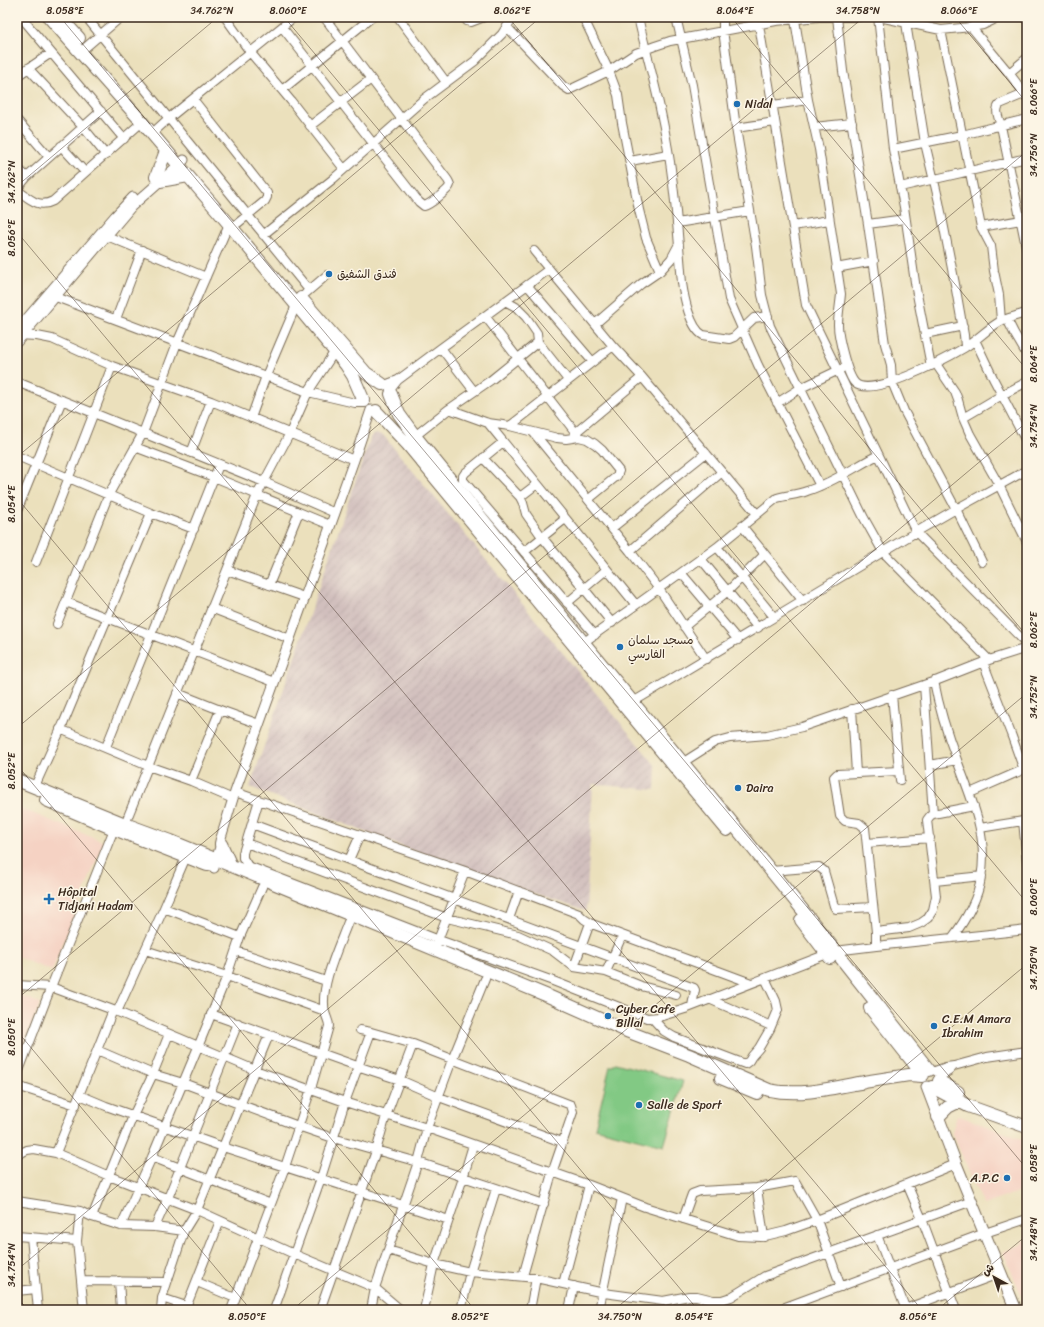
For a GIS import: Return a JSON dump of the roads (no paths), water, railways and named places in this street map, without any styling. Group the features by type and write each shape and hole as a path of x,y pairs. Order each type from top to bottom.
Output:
{"main road":[{"path":"49,17 166,151 179,160 238,221 361,368 387,388 399,414 415,436 489,520 580,646 633,702 679,765 747,853 831,953 930,1078 960,1101 987,1113 1027,1127"},
{"path":"60,17 157,129 179,160 188,176 238,221"},
{"path":"166,151 158,179 188,176"},
{"path":"302,297 335,351 346,364 369,406 413,450 771,872 831,953"},
{"path":"369,406 366,389 369,386 373,384 387,388"},
{"path":"369,406 381,411 389,405 391,400 387,388"},
{"path":"17,780 35,786 186,857 208,860 262,888 430,955 596,1026 687,1062 738,1086 763,1095 782,1099 842,1090 910,1075 930,1078 987,1107 1027,1121"},
{"path":"17,788 208,860 247,869 436,945 629,1032 689,1055 769,1090 781,1092 842,1090"},
{"path":"208,860 218,844 231,866"},
{"path":"930,1078 938,1117 1001,1273 1011,1309"},
{"path":"938,1117 948,1107 960,1101"}],"street":[{"path":"21,17 124,139"},
{"path":"86,17 169,118 238,221 263,235 302,297"},
{"path":"86,47 121,17"},
{"path":"226,17 250,52 344,169"},
{"path":"157,129 294,17"},
{"path":"282,27 419,202 424,206 429,205 450,186 447,179 324,17"},
{"path":"282,90 372,17"},
{"path":"398,17 446,82"},
{"path":"464,17 467,21 471,22 484,17"},
{"path":"263,235 374,144 429,95 475,61 497,39 514,17"},
{"path":"583,17 609,71 618,95 639,210 646,238 660,271"},
{"path":"638,17 657,97 668,154 677,223 683,288 691,320 699,333 729,339 742,330 754,318 768,316"},
{"path":"676,17 692,85 716,217 726,291 742,330 777,403 820,486"},
{"path":"723,17 723,30 736,128 756,246 762,294 770,326 883,552 986,661 1011,734 1025,769 970,793"},
{"path":"507,27 567,90 574,89 609,71 636,54 670,41 723,30 759,25 776,19 796,20 819,17 859,17"},
{"path":"837,17 843,71 874,261 885,344 891,365 892,382 904,411 956,509 982,562"},
{"path":"1000,17 983,25 941,30 882,17 893,149 916,289 933,365 955,392 963,418 973,441 1024,529 1027,542"},
{"path":"973,27 976,17"},
{"path":"796,20 808,100 820,149 840,294 838,334 853,381 860,386 867,388 892,382 933,365 965,347 1004,320 1027,312"},
{"path":"906,23 925,143 947,242 963,326 965,347"},
{"path":"759,25 806,305 916,532 1027,644"},
{"path":"973,27 1026,95 998,106 997,112 1024,220 1027,251"},
{"path":"941,30 981,227 991,246 994,271 1004,320 1014,333 1027,355"},
{"path":"17,76 51,53"},
{"path":"1010,73 1027,58"},
{"path":"28,68 83,127 106,155"},
{"path":"310,126 371,79"},
{"path":"57,624 109,494 142,433 177,343 206,277 238,221 267,199 267,193 193,99"},
{"path":"773,105 808,100"},
{"path":"101,111 27,177 17,190 39,205 46,205 64,192 142,122"},
{"path":"17,120 49,157"},
{"path":"893,149 1027,120"},
{"path":"736,128 775,122"},
{"path":"814,127 852,123"},
{"path":"61,146 85,172"},
{"path":"630,161 668,154"},
{"path":"900,187 1027,158"},
{"path":"18,336 56,297 131,207 179,160"},
{"path":"17,168 27,177"},
{"path":"18,336 115,216 129,201 158,179"},
{"path":"677,223 750,211"},
{"path":"868,224 905,219"},
{"path":"793,226 829,220"},
{"path":"981,227 1024,220"},
{"path":"107,236 206,277"},
{"path":"595,324 641,284 660,271 671,258 679,243"},
{"path":"116,320 142,250"},
{"path":"534,251 548,270 613,346 642,377 757,514"},
{"path":"836,268 874,261"},
{"path":"387,388 548,270"},
{"path":"251,418 266,376 302,297 326,275"},
{"path":"527,285 592,361"},
{"path":"56,297 308,392 369,406 354,460 259,724 218,844 208,860"},
{"path":"505,301 516,307 526,316 537,333 538,342 568,380"},
{"path":"485,316 577,435 595,444 619,471 617,476 588,499"},
{"path":"925,334 963,326"},
{"path":"18,336 37,336 52,339 112,366 211,401 354,460"},
{"path":"975,340 1027,443"},
{"path":"415,436 449,409 518,359 538,342"},
{"path":"510,426 613,346"},
{"path":"441,348 474,391"},
{"path":"17,1076 51,987 119,826 148,766 257,495 290,433 308,392 335,351"},
{"path":"36,562 112,366"},
{"path":"777,403 801,388 847,366"},
{"path":"449,409 488,423 510,426 566,439 577,435 642,377"},
{"path":"17,382 264,482 335,513"},
{"path":"963,418 1027,382"},
{"path":"17,510 62,400"},
{"path":"191,453 211,401"},
{"path":"488,423 636,605"},
{"path":"533,432 630,551 659,590 706,659"},
{"path":"503,442 465,473 463,478 489,520 524,552 595,635"},
{"path":"135,447 214,477 330,525"},
{"path":"612,528 706,453"},
{"path":"580,646 636,605 682,574 777,498 785,495 807,492 878,455"},
{"path":"17,456 151,513 194,529"},
{"path":"483,458 520,497 526,514 542,537 612,623"},
{"path":"106,747 219,464"},
{"path":"633,702 916,532 1027,470"},
{"path":"630,551 722,472"},
{"path":"520,497 537,484"},
{"path":"269,585 299,512"},
{"path":"35,786 108,618 151,513"},
{"path":"524,552 565,519"},
{"path":"742,526 803,601"},
{"path":"717,547 774,617"},
{"path":"684,628 728,591 765,554"},
{"path":"701,559 758,628"},
{"path":"227,570 304,598"},
{"path":"567,603 606,570"},
{"path":"682,574 738,640"},
{"path":"66,602 274,682"},
{"path":"212,608 290,639"},
{"path":"679,765 714,742 730,738 785,732 819,722 852,709 924,685 986,661 1027,648"},
{"path":"934,681 938,702 957,760 978,816 983,849 982,876 979,887 969,911 952,938"},
{"path":"924,685 934,814"},
{"path":"177,693 259,724"},
{"path":"892,695 900,780"},
{"path":"852,709 856,773"},
{"path":"191,781 220,710"},
{"path":"60,728 148,766 234,795 259,800 465,871 580,914 590,923 622,936 751,983"},
{"path":"930,765 957,760"},
{"path":"876,946 866,828 863,824 845,821 840,816 835,776 838,774 899,771"},
{"path":"247,869 243,858 259,800"},
{"path":"876,932 909,928 928,918 936,903 936,896 927,820 934,814 974,806"},
{"path":"980,828 1025,820 1027,861"},
{"path":"252,824 509,919 612,959 694,988 695,990 692,1006"},
{"path":"349,860 360,835"},
{"path":"867,842 930,838"},
{"path":"246,843 447,918 518,935 553,951 574,967 606,972 641,986 676,995"},
{"path":"56,1153 97,1050 146,950 186,857"},
{"path":"771,872 818,867 824,871 836,909 873,907"},
{"path":"465,871 436,945 553,981 647,1018 685,1009 831,953 876,946 1027,930"},
{"path":"935,881 982,876"},
{"path":"121,1226 152,1157 212,1014 240,937 262,888"},
{"path":"509,919 518,891"},
{"path":"164,908 240,937"},
{"path":"231,1310 285,1167 330,1026 325,1011 326,981 348,922"},
{"path":"574,967 590,923"},
{"path":"606,972 622,936"},
{"path":"146,950 227,976 325,1011"},
{"path":"236,951 326,981"},
{"path":"652,1018 664,1031 674,1037 743,1064 747,1063 759,1048 778,1010 776,1000 764,978"},
{"path":"371,1310 375,1288 418,1162 427,1128 452,1060 485,979"},
{"path":"548,996 553,981"},
{"path":"17,985 51,987 115,1011 255,1070 344,1102 427,1128 683,1219 738,1236 753,1238 764,1237 817,1220 956,1164"},
{"path":"709,999 771,1026"},
{"path":"212,1014 400,1080 439,1097 562,1142"},
{"path":"155,1227 238,1023"},
{"path":"360,1030 413,1044 571,1106 573,1112 552,1173 523,1276"},
{"path":"274,1310 321,1178 344,1102 370,1032"},
{"path":"92,1217 133,1116 153,1074 169,1034"},
{"path":"161,1310 162,1298 184,1231 197,1210 270,1034"},
{"path":"320,1310 376,1151 386,1116 413,1044"},
{"path":"97,1050 153,1074 183,1083 240,1106 298,1126 376,1151 418,1162 544,1204"},
{"path":"930,1078 949,1071 954,1066 987,1057 1027,1051"},
{"path":"17,1086 76,1104"},
{"path":"80,1095 133,1116 223,1147 449,1220"},
{"path":"424,1310 434,1264 464,1178 473,1145"},
{"path":"17,1155 27,1150 34,1149 56,1153 109,1176 168,1198 334,1272 375,1288 401,1310"},
{"path":"152,1157 271,1204"},
{"path":"683,1219 694,1192 757,1188 795,1180 817,1220 841,1287"},
{"path":"907,1184 922,1219 956,1310"},
{"path":"563,1284 589,1185"},
{"path":"757,1188 764,1237"},
{"path":"461,1310 470,1272 496,1189"},
{"path":"598,1310 622,1198"},
{"path":"17,1201 80,1210 92,1217 121,1226 155,1227 184,1231"},
{"path":"388,1250 434,1264 470,1272 523,1276 601,1292 664,1301 689,1296 722,1300 731,1297 765,1276 972,1201"},
{"path":"80,1210 77,1241 84,1310"},
{"path":"780,1309 985,1233 1027,1219"},
{"path":"162,1298 186,1308 220,1221"},
{"path":"877,1235 905,1310 1001,1273"},
{"path":"17,1236 77,1241"},
{"path":"31,1237 38,1310"},
{"path":"530,1310 536,1278"},
{"path":"81,1281 167,1282"},
{"path":"119,1282 121,1310"},
{"path":"197,1282 235,1298"},
{"path":"569,1310 574,1286"},
{"path":"17,1290 36,1289"}],"place":[{"name":"Nidal","path":"737,104"},
{"name":"فندق الشفيق","path":"329,274"},
{"name":"مسجد سلمان الفارسي","path":"620,647"},
{"name":"Daira","path":"738,788"},
{"name":"Hôpital Tidjani Hadam","path":"49,899"},
{"name":"Cyber Cafe Billal","path":"608,1016"},
{"name":"C.E.M Amara Ibrahim","path":"934,1026"},
{"name":"Salle de Sport","path":"639,1105"},
{"name":"A.P.C","path":"1007,1178"}]}
